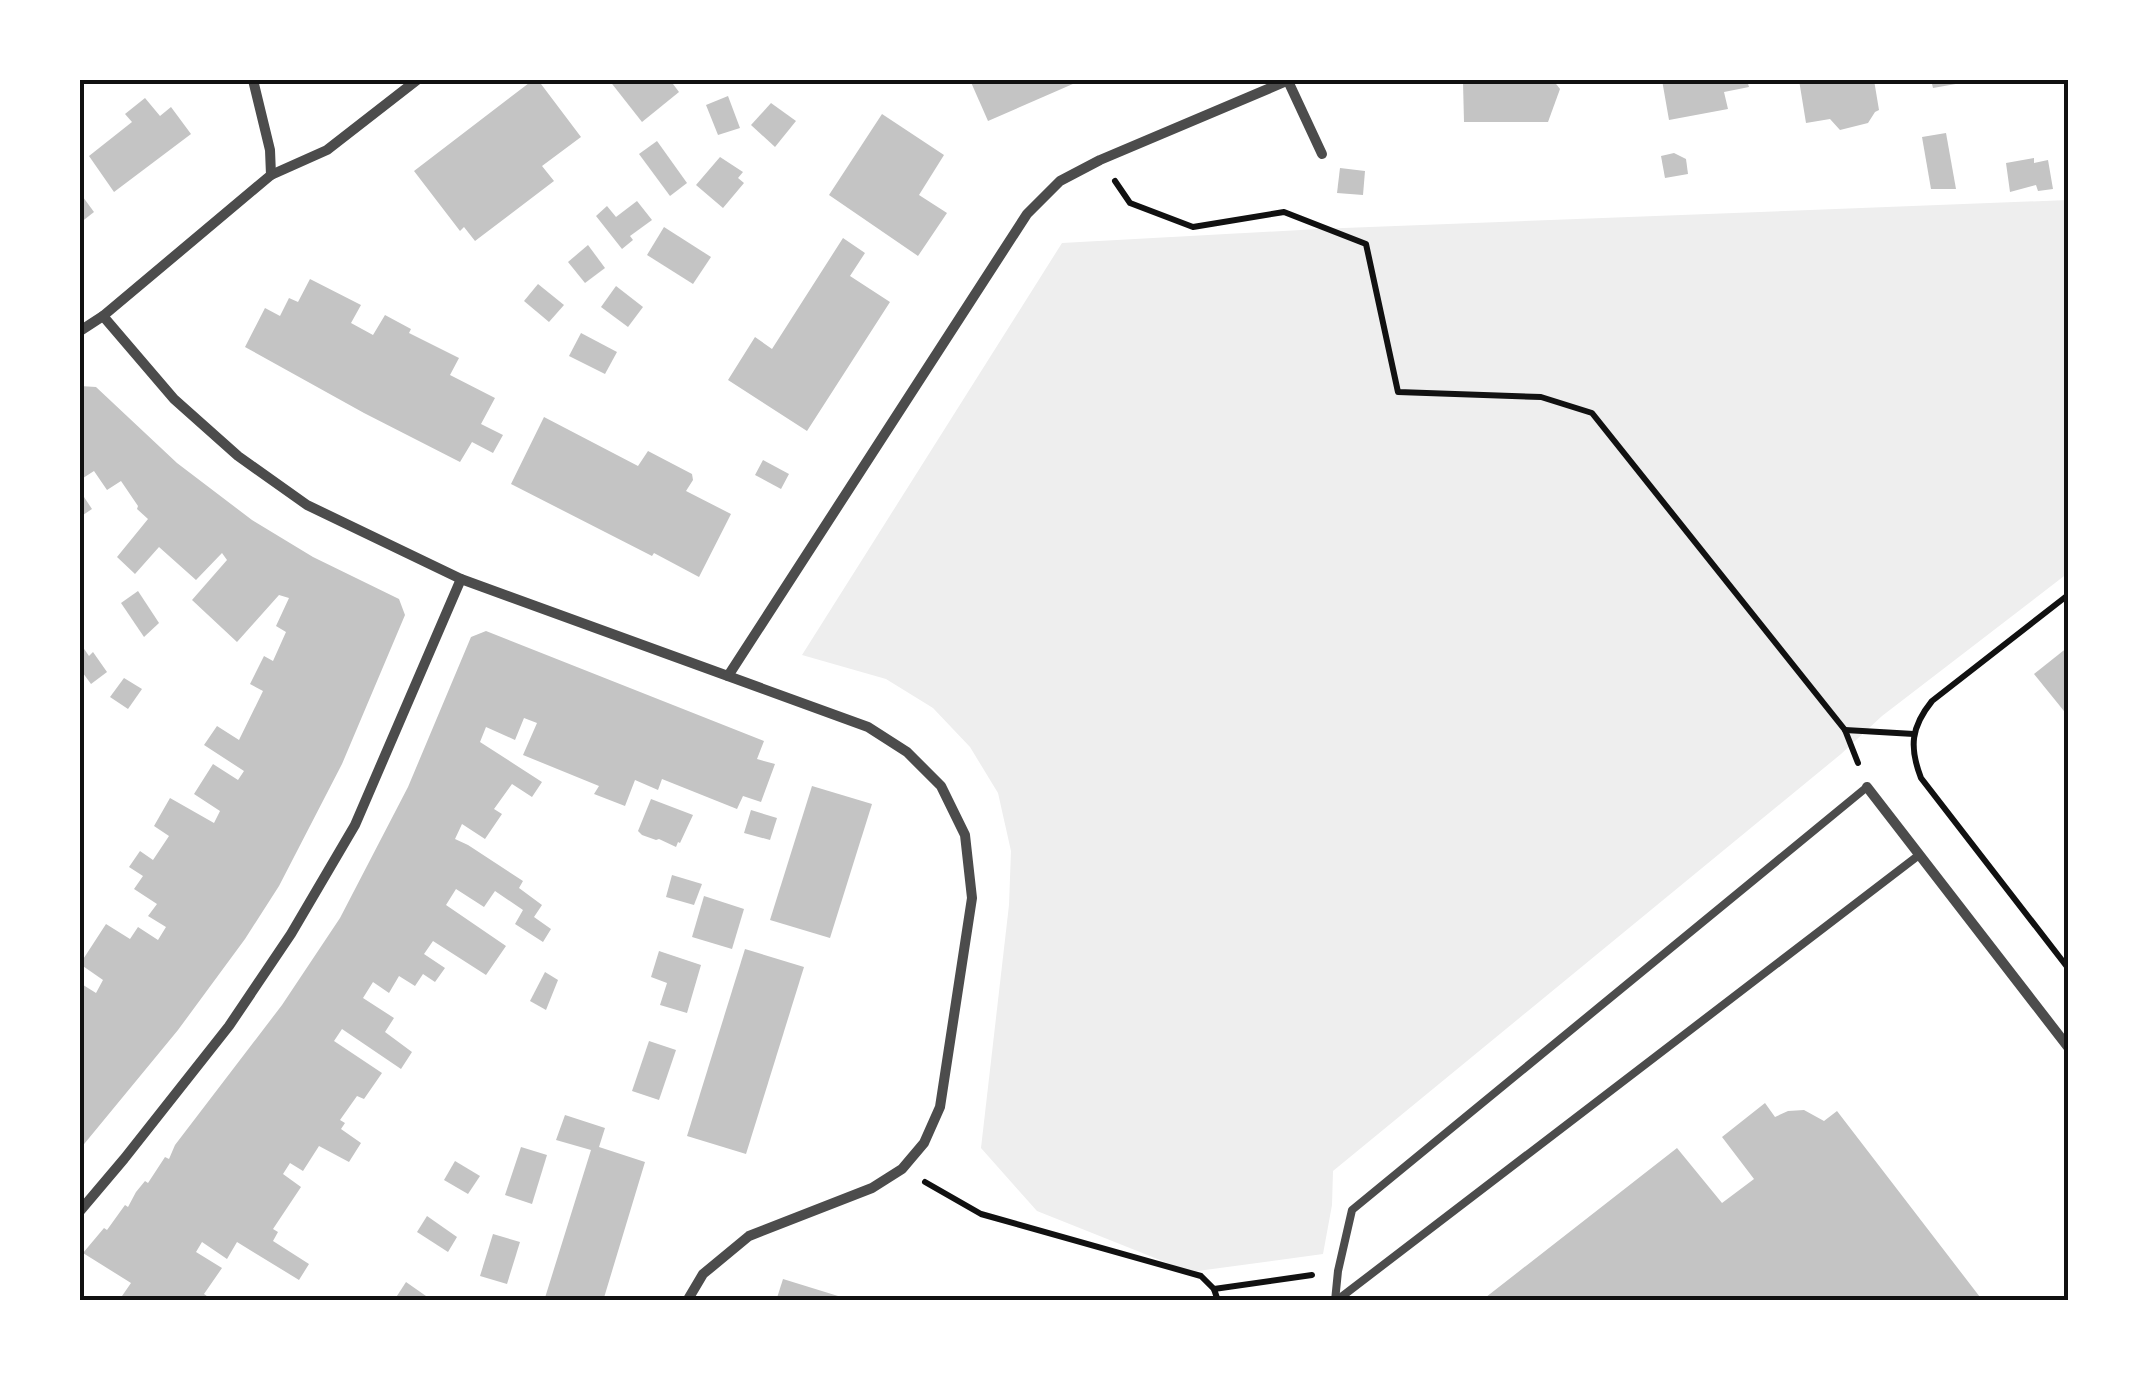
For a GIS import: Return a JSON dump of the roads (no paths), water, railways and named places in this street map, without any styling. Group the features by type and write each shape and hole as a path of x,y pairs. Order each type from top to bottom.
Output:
{"street":[{"path":"253,80 270,150 271,176"},
{"path":"80,331 271,176 327,150 418,80"},
{"path":"728,676 1027,214 1060,181 1288,80 1322,154"},
{"path":"103,316 174,399 238,456 307,505 462,580 868,726 907,752 941,786 965,834 972,898 940,1107 924,1143 902,1169 872,1188 749,1236 704,1274 687,1301"},
{"path":"80,1211 229,1026 291,934 355,825 462,580"},
{"path":"1867,787 2068,1046"}],"lane":[{"path":"1335,1301 1352,1210 1867,787"},
{"path":"1335,1301 1920,855"}]}
